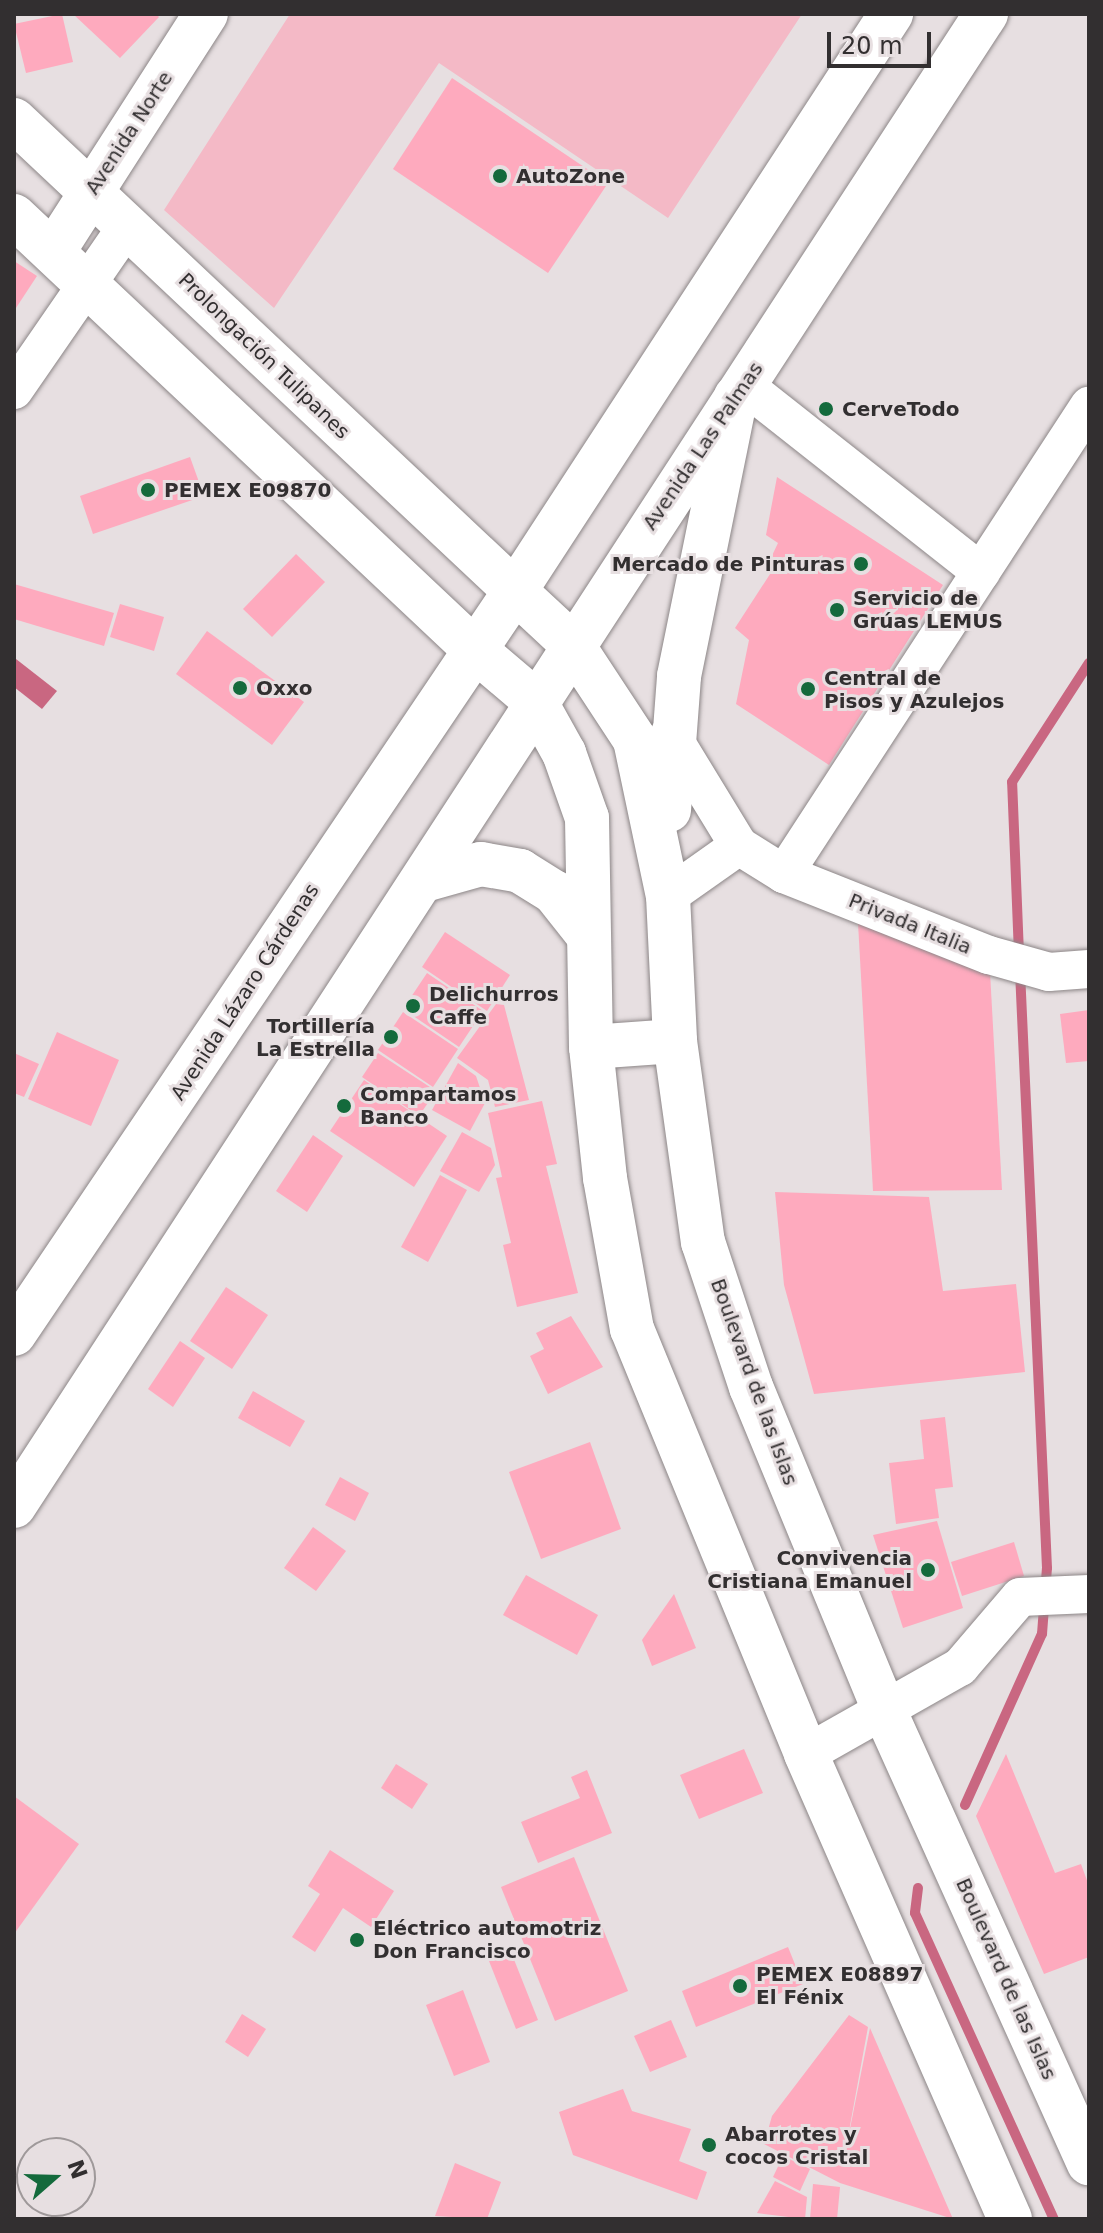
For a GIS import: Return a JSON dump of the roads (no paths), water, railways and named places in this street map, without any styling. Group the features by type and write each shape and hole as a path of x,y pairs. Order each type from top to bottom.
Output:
{"main road":[{"name":"Avenida Norte","path":"53,252 206,14"},
{"path":"474,649 515,591 891,14"},
{"name":"Avenida Las Palmas","path":"424,880 535,701 986,14"},
{"name":"Prolongación Tulipanes","path":"14,120 515,591"},
{"path":"14,216 474,649 535,701 564,753 587,818 591,1047 605,1178 632,1329 806,1754 1010,2219"},
{"path":"668,896 670,733 740,391"},
{"name":"Boulevard de las Islas","path":"515,591 572,644 635,740 668,896 675,1041 703,1242 751,1387 886,1714 1089,2163"},
{"name":"Avenida Lázaro Cárdenas","path":"14,1334 474,649"},
{"path":"14,1506 424,880 481,864 520,871 554,892 588,935"},
{"path":"591,1047 675,1041"}],"street":[{"path":"14,390 127,226"},
{"path":"740,391 981,572"},
{"path":"784,874 1089,406"},
{"name":"Privada Italia","path":"670,733 739,846 784,874 989,955 1049,972 1089,969"},
{"path":"668,896 739,846"},
{"path":"806,1754 886,1714 960,1667 1020,1597 1082,1594"}],"waterway":[{"path":"1019,954 1012,782 1089,663"},
{"path":"965,1805 1042,1634 1047,1568 1020,970"},
{"path":"918,1888 915,1913 1054,2219"}],"place":[{"name":"AutoZone","path":"500,176"},
{"name":"CerveTodo","path":"826,409"},
{"name":"PEMEX E09870","path":"148,490"},
{"name":"Mercado de Pinturas","path":"861,564"},
{"name":"Servicio de Grúas LEMUS","path":"837,610"},
{"name":"Oxxo","path":"240,688"},
{"name":"Central de Pisos y Azulejos","path":"808,689"},
{"name":"Delichurros Caffe","path":"413,1006"},
{"name":"Tortillería La Estrella","path":"391,1037"},
{"name":"Compartamos Banco","path":"344,1106"},
{"name":"Convivencia Cristiana Emanuel","path":"928,1570"},
{"name":"Eléctrico automotriz Don Francisco","path":"357,1940"},
{"name":"PEMEX E08897 El Fénix","path":"740,1986"},
{"name":"Abarrotes y cocos Cristal","path":"709,2145"}]}
